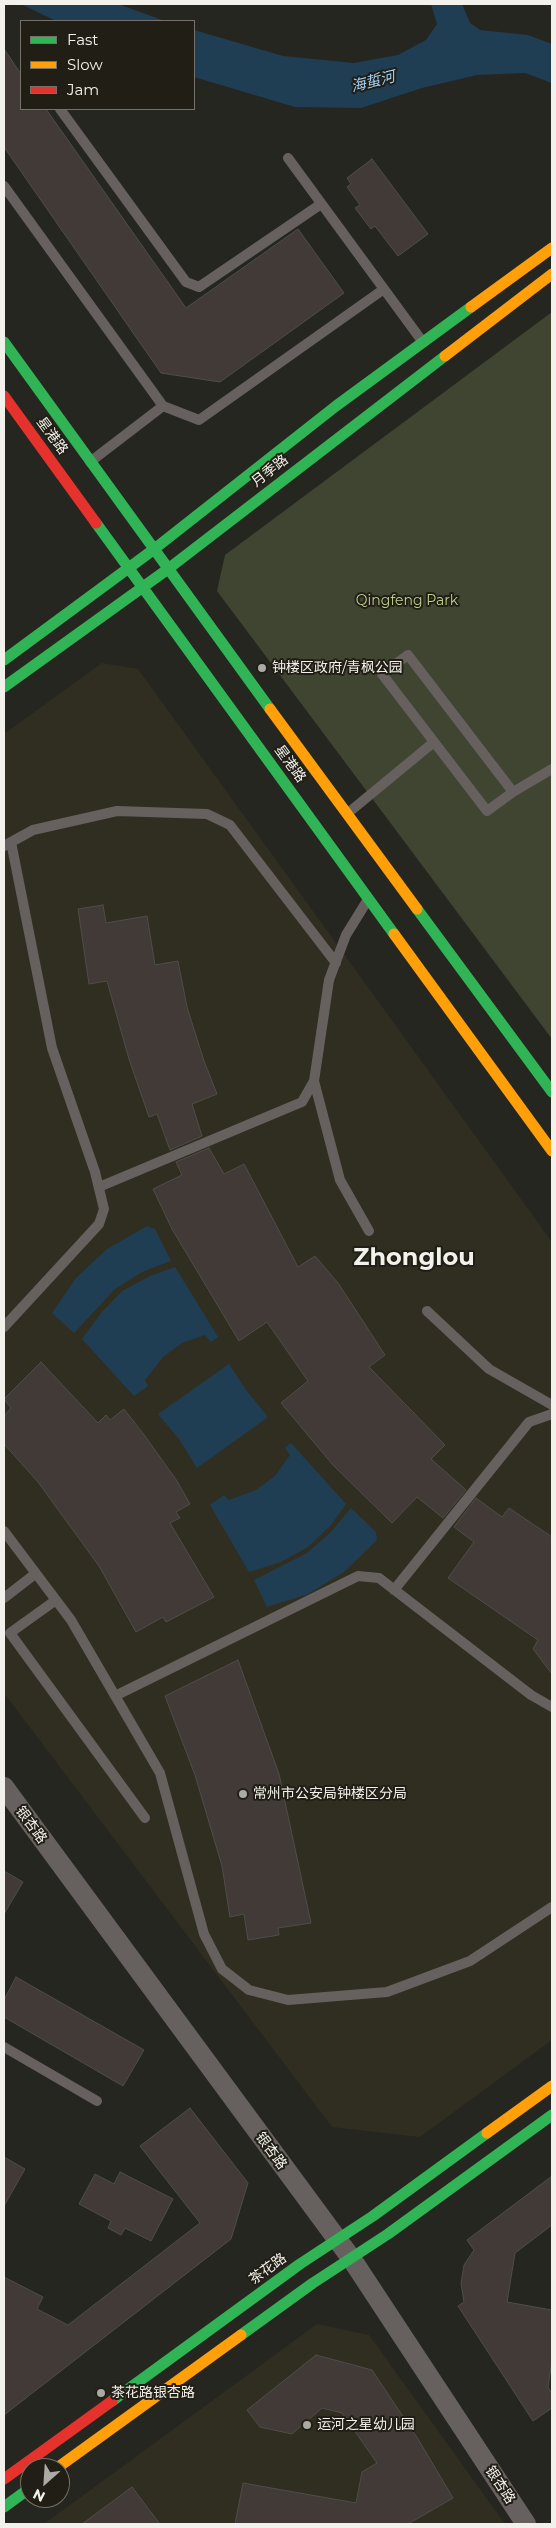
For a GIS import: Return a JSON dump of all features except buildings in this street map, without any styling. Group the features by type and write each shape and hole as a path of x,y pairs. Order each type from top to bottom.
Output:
{"main road":[{"name":"月季路","path":"4,660 153,550 336,406 552,248"},
{"name":"月季路","path":"4,687 168,569 552,274"},
{"name":"星港路","path":"4,342 153,550 552,1092"},
{"name":"星港路","path":"4,396 144,586 552,1151"},
{"name":"茶花路","path":"4,2479 552,2086"},
{"path":"70,2459 314,2282 351,2258 552,2115"},
{"path":"4,2507 20,2495"}],"street":[{"name":"银杏路","path":"4,1787 351,2258 526,2524"}],"lane":[{"path":"61,110 186,282 199,287 321,204"},
{"path":"288,158 423,343"},
{"path":"4,186 163,406 199,420 384,289"},
{"path":"90,462 163,406"},
{"path":"513,792 408,655 382,674 487,812 513,792 552,769"},
{"path":"347,813 434,742"},
{"path":"4,1327 99,1224 104,1209 99,1187 52,1048 7,844 33,830 117,811 207,814 230,825 336,963"},
{"path":"99,1187 302,1102 314,1081 329,980 346,935 368,898"},
{"path":"314,1081 340,1180 369,1231"},
{"path":"427,1311 489,1369 552,1405"},
{"path":"394,1590 530,1422 552,1414"},
{"path":"5,1537 71,1620 160,1773 204,1934 222,1969 249,1990 288,2000 387,1992 470,1961 552,1907"},
{"path":"4,1598 36,1574"},
{"path":"115,1696 358,1576 379,1578 531,1695 552,1707"},
{"path":"56,1600 10,1633 144,1818"},
{"path":"4,2047 97,2101"}],"shaded area":[{"path":"102,663 138,669 552,1242 552,2040 420,2137 332,2127 4,1693 4,734"},
{"name":"运河之星幼儿园","path":"317,2324 369,2335 505,2524 44,2524 66,2508 70,2508 70,2505"}],"green space":[{"name":"Qingfeng Park","path":"552,312 552,1039 217,591 225,555"}],"water":[{"path":"21,4 118,4 162,20 54,20"},
{"name":"海蜇河","path":"431,4 462,4 470,23 480,30 528,35 552,44 552,83 525,73 477,75 422,88 361,108 295,107 195,77 195,30 283,56 354,63 398,55 426,40 437,24"},
{"path":"147,1226 155,1229 171,1261 142,1272 115,1289 74,1333 52,1313 76,1278 107,1249"},
{"path":"175,1267 218,1337 211,1342 205,1335 182,1343 163,1357 145,1380 148,1386 134,1396 82,1339 101,1313 122,1291 150,1276"},
{"path":"229,1364 246,1390 268,1417 197,1468 179,1439 158,1414"},
{"path":"291,1443 346,1504 331,1525 308,1547 281,1562 249,1572 210,1505 224,1495 229,1500 256,1490 275,1476 290,1455 285,1448"},
{"path":"351,1508 376,1532 377,1540 344,1572 308,1594 267,1607 254,1580 307,1553 331,1532"}],"traffic: fast":[{"path":"4,660 153,550 336,406 471,307"},
{"path":"4,342 270,709"},
{"path":"4,687 168,569 445,356"},
{"path":"96,523 394,934"},
{"path":"417,909 552,1092"},
{"path":"241,2335 313,2283 388,2234 552,2115"},
{"path":"112,2401 300,2264 373,2216 487,2133"},
{"path":"4,2507 20,2495"}],"traffic: slow":[{"path":"471,307 552,248"},
{"path":"445,356 552,274"},
{"path":"270,709 417,909"},
{"path":"394,934 552,1151"},
{"path":"487,2133 552,2086"},
{"path":"70,2459 241,2335"}],"traffic: jam":[{"path":"4,396 96,523"},
{"path":"4,2479 112,2401"}],"place":[{"name":"钟楼区政府/青枫公园","path":"262,668"},
{"name":"常州市公安局钟楼区分局","path":"243,1794"},
{"name":"茶花路银杏路","path":"101,2393"},
{"name":"运河之星幼儿园","path":"307,2425"}],"district":[{"name":"Zhonglou","path":"414,1258"}]}
